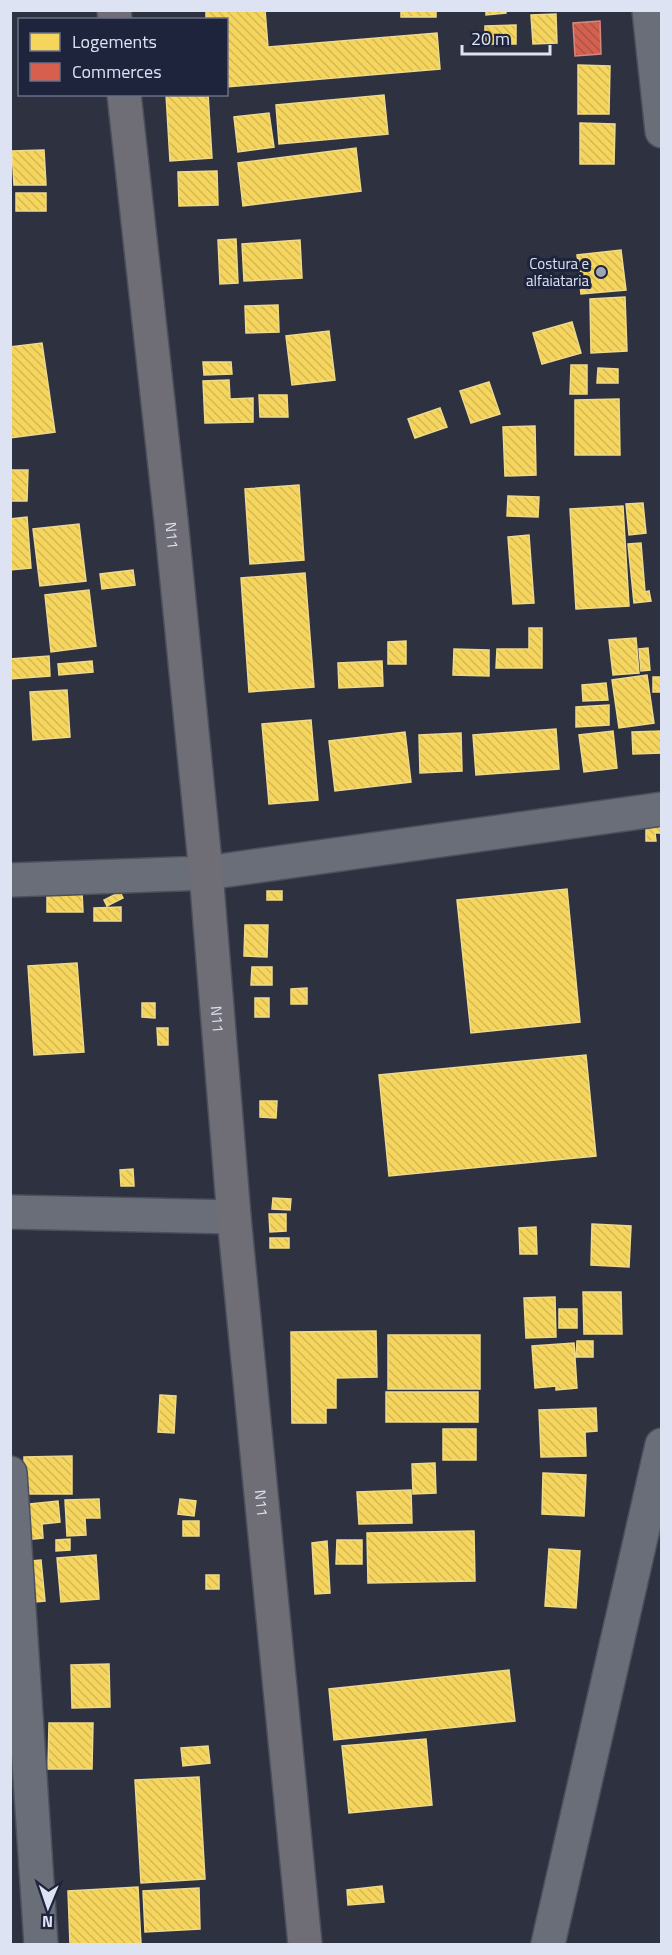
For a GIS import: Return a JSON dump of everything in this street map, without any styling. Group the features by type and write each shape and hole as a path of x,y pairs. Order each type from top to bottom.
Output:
{"main road":[{"name":"N11","path":"124,96 171,520 206,873 234,1217 305,1944"}],"street":[{"path":"649,10 662,131"},
{"path":"10,880 206,873 662,809"},
{"path":"10,1212 234,1217"},
{"path":"548,1944 662,1445"},
{"path":"10,1473 41,1944"}],"building: Logements":[{"path":"206,10 265,10 268,47 437,33 440,69 228,87 228,18 206,18"},
{"path":"401,10 436,10 436,17 401,17"},
{"path":"486,10 506,10 506,13 486,15"},
{"path":"556,14 557,43 533,44 531,15"},
{"path":"516,25 516,44 485,44 485,26"},
{"path":"578,65 610,66 609,114 578,114"},
{"path":"384,95 388,134 279,144 276,105"},
{"path":"166,96 208,96 212,158 170,161"},
{"path":"269,113 274,147 238,152 234,117"},
{"path":"580,123 615,124 614,164 580,164"},
{"path":"356,148 361,191 243,206 238,163"},
{"path":"44,150 46,185 14,185 12,151"},
{"path":"217,171 218,205 179,206 178,172"},
{"path":"16,193 46,193 46,211 16,211"},
{"path":"236,239 238,283 220,284 218,240"},
{"path":"300,240 302,278 244,281 242,244"},
{"name":"Costura e alfaiataria","path":"621,250 626,290 581,294 577,255"},
{"path":"625,297 627,351 591,353 590,299"},
{"path":"278,305 279,332 246,333 245,306"},
{"path":"572,322 581,353 542,364 533,333"},
{"path":"329,331 335,380 292,385 286,336"},
{"path":"42,343 55,432 10,438 10,347"},
{"path":"203,362 231,362 232,374 204,375"},
{"path":"571,365 587,365 587,394 570,394"},
{"path":"598,368 618,369 618,383 597,383"},
{"path":"229,380 230,399 253,398 253,422 205,423 203,381"},
{"path":"489,382 500,414 471,423 460,391"},
{"path":"259,395 287,395 288,417 260,417"},
{"path":"619,399 620,455 575,455 575,400"},
{"path":"440,408 447,427 415,438 408,419"},
{"path":"535,426 536,475 505,476 503,427"},
{"path":"10,470 28,470 27,501 10,501"},
{"path":"299,485 304,560 250,564 245,489"},
{"path":"508,496 539,497 538,517 507,516"},
{"path":"643,503 646,533 629,535 626,504"},
{"path":"623,506 629,606 576,609 570,509"},
{"path":"27,517 31,568 10,570 10,519"},
{"path":"79,524 86,581 40,586 33,529"},
{"path":"529,535 534,603 513,604 508,537"},
{"path":"641,543 645,592 649,591 651,601 634,603 628,544"},
{"path":"133,570 135,585 102,589 100,574"},
{"path":"305,573 314,687 249,692 241,578"},
{"path":"89,590 96,646 51,652 45,595"},
{"path":"529,628 542,628 542,668 496,668 497,649 529,649"},
{"path":"636,638 639,673 613,675 609,640"},
{"path":"406,641 406,664 388,664 388,642"},
{"path":"648,648 650,670 641,671 639,649"},
{"path":"454,649 489,650 489,676 453,675"},
{"path":"49,656 50,676 10,679 10,659"},
{"path":"92,661 93,672 59,675 58,664"},
{"path":"382,661 383,686 339,688 338,663"},
{"path":"647,675 654,723 619,728 612,680"},
{"path":"653,677 662,677 662,692 653,692"},
{"path":"606,683 608,700 583,701 582,685"},
{"path":"67,690 70,737 33,740 30,692"},
{"path":"609,705 609,725 576,727 576,707"},
{"path":"311,720 318,800 269,804 262,724"},
{"path":"556,729 559,769 476,775 473,735"},
{"path":"613,731 617,768 584,772 579,735"},
{"path":"662,731 662,753 633,754 632,732"},
{"path":"405,732 411,782 335,791 329,741"},
{"path":"461,733 462,771 420,773 419,735"},
{"path":"646,822 662,822 662,833 655,833 656,841 646,841"},
{"path":"567,889 580,1022 471,1033 457,900"},
{"path":"267,891 282,891 282,900 267,900"},
{"path":"47,892 82,892 83,912 47,912"},
{"path":"120,892 123,898 107,906 104,900"},
{"path":"121,907 121,921 94,921 94,908"},
{"path":"245,925 268,925 267,957 244,956"},
{"path":"77,963 84,1052 34,1055 28,966"},
{"path":"252,967 272,967 272,985 251,985"},
{"path":"307,988 307,1004 291,1004 291,989"},
{"path":"255,998 269,998 269,1017 255,1017"},
{"path":"142,1003 155,1003 155,1018 142,1017"},
{"path":"157,1028 168,1028 168,1045 158,1045"},
{"path":"586,1055 596,1156 389,1176 379,1075"},
{"path":"260,1101 277,1101 276,1118 260,1117"},
{"path":"133,1169 134,1186 121,1186 120,1170"},
{"path":"273,1198 291,1199 290,1210 272,1209"},
{"path":"269,1214 286,1214 286,1231 270,1232"},
{"path":"592,1224 631,1226 629,1267 591,1265"},
{"path":"536,1227 537,1254 520,1254 519,1228"},
{"path":"270,1238 289,1238 289,1248 270,1248"},
{"path":"583,1292 621,1292 622,1334 584,1334"},
{"path":"555,1297 556,1337 526,1338 524,1298"},
{"path":"559,1309 577,1309 577,1328 559,1328"},
{"path":"376,1331 377,1377 336,1378 336,1408 326,1408 326,1423 292,1423 291,1332"},
{"path":"388,1335 480,1335 480,1389 388,1389"},
{"path":"577,1341 593,1341 593,1357 576,1357"},
{"path":"574,1343 577,1388 556,1390 556,1386 535,1388 532,1346"},
{"path":"386,1392 478,1392 478,1422 386,1422"},
{"path":"160,1395 176,1396 174,1433 158,1432"},
{"path":"596,1408 597,1431 585,1432 586,1456 541,1457 539,1410"},
{"path":"443,1429 476,1429 476,1460 443,1460"},
{"path":"72,1456 72,1494 24,1494 24,1457"},
{"path":"435,1463 436,1493 413,1494 412,1464"},
{"path":"543,1473 586,1475 584,1516 542,1514"},
{"path":"411,1490 412,1523 359,1524 357,1492"},
{"path":"99,1499 100,1518 85,1518 86,1535 67,1536 65,1500"},
{"path":"180,1499 196,1501 194,1516 178,1514"},
{"path":"58,1501 60,1522 42,1524 43,1538 24,1540 20,1505"},
{"path":"183,1521 199,1521 199,1536 183,1536"},
{"path":"474,1531 475,1581 368,1583 367,1533"},
{"path":"70,1539 70,1550 56,1551 56,1540"},
{"path":"337,1540 362,1540 362,1564 336,1564"},
{"path":"327,1541 330,1593 315,1594 312,1543"},
{"path":"549,1549 580,1551 576,1608 545,1606"},
{"path":"96,1555 99,1599 61,1602 57,1558"},
{"path":"41,1560 45,1601 24,1603 20,1562"},
{"path":"206,1575 219,1575 219,1589 206,1589"},
{"path":"109,1664 110,1707 72,1708 71,1665"},
{"path":"509,1670 515,1721 334,1740 329,1689"},
{"path":"49,1723 93,1723 92,1769 48,1769"},
{"path":"426,1739 432,1805 349,1813 342,1746"},
{"path":"208,1746 210,1763 183,1766 181,1748"},
{"path":"199,1777 205,1879 141,1883 135,1780"},
{"path":"382,1886 384,1902 348,1905 347,1890"},
{"path":"138,1887 141,1944 70,1944 68,1891"},
{"path":"199,1888 200,1929 145,1932 143,1891"}],"building: Commerces":[{"path":"600,21 601,54 575,56 573,23"}],"place":[{"name":"Costura e alfaiataria","path":"601,272"}]}
